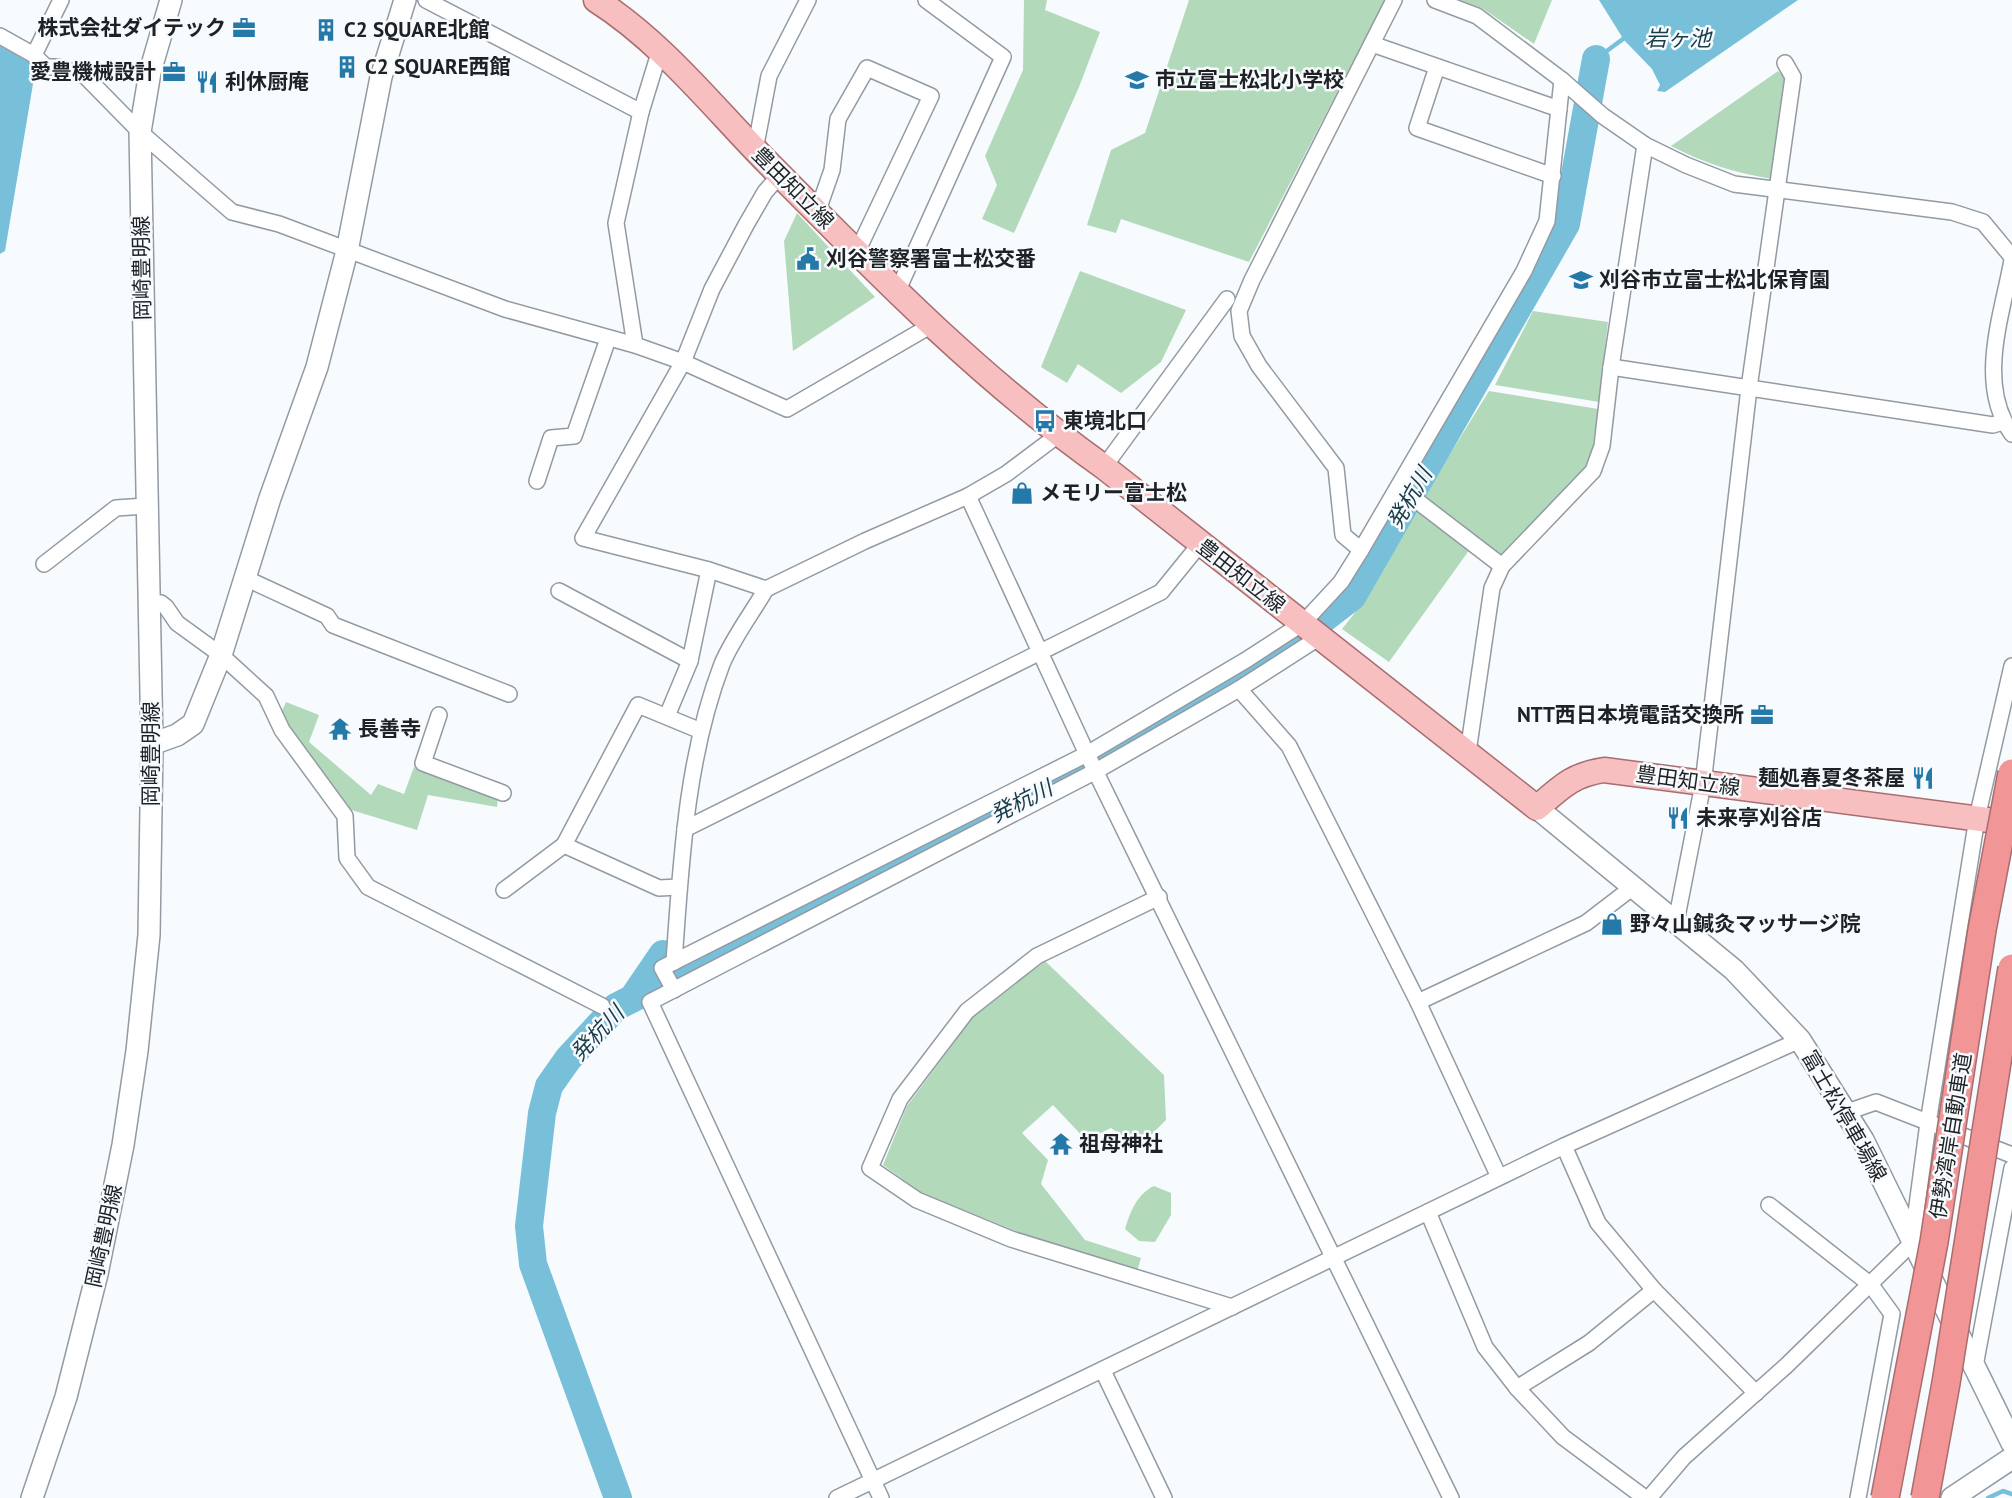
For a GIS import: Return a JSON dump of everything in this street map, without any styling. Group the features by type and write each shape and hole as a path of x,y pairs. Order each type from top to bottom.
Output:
{"highway":[{"name":"伊勢湾岸自動車道","path":"1885,1498 1934,1242 1982,930 2012,773"},
{"name":"伊勢湾岸自動車道","path":"1925,1498 1946,1383 2012,968"}],"main road":[{"name":"岡崎豊明線","path":"32,1498 66,1397 98,1274 123,1145 137,1051 149,935 152,744 140,132 150,72 171,0"},
{"path":"152,744 177,735 193,724 221,655 270,498 317,367 347,251 381,77 405,0"},
{"name":"豊田知立線","path":"596,0 660,50 755,150 930,326 1058,435 1104,467 1537,808 1567,781 1583,774 1604,770 2012,823"},
{"name":"富士松停車場線","path":"1537,808 1576,837 1734,970 1800,1040 1847,1112 2012,1443"},
{"path":"1952,1498 2012,1458"}],"street":[{"path":"33,55 61,0"},
{"path":"426,0 641,112"},
{"path":"755,150 769,76 808,0"},
{"path":"897,292 1003,57 926,0"},
{"path":"1361,550 1343,535 1336,468 1259,366 1242,336 1239,310 1394,0"},
{"path":"1436,0 1477,16 1562,80 1603,116 1645,145 1686,165 1734,184 1952,212 1983,222 2012,259 1992,375 1995,401 2008,428"},
{"path":"0,36 33,55 46,67 58,67 85,76 140,132 232,212 279,224 506,309 634,345 683,362 788,409 930,326"},
{"path":"1372,44 1559,109"},
{"path":"634,345 616,223 641,112 660,50"},
{"path":"1676,922 1702,784 1749,388 1793,77 1785,63"},
{"path":"1437,67 1417,128 1553,176"},
{"path":"817,213 832,170 838,119 867,68 931,96 857,252"},
{"path":"881,1498 650,1002 1096,771 1239,689 1320,637 1341,582 1399,487 1524,271 1547,221 1562,80"},
{"path":"1468,752 1492,588 1502,566 1593,471 1602,447 1611,367 1645,145"},
{"path":"766,589 709,570 583,538 683,362 712,289 765,192 780,175"},
{"path":"1104,467 1227,299"},
{"path":"537,481 551,438 574,436 608,339"},
{"path":"1611,367 2008,428"},
{"path":"674,990 668,965 685,829 701,731 723,663 766,589 865,540 968,496 1006,474 1058,435"},
{"path":"1399,487 1502,566"},
{"path":"968,496 1087,754 1159,897 1332,1258 1424,1438 1451,1498"},
{"path":"44,564 116,508 146,506"},
{"path":"685,829 1161,592 1200,544"},
{"path":"668,716 690,661 709,570"},
{"path":"245,578 327,616 333,625 509,694"},
{"path":"559,591 690,661"},
{"path":"149,603 161,603 177,623 221,655 266,696 282,730 345,816 346,858 368,886 602,1006"},
{"path":"668,965 1087,754 1246,660 1320,637"},
{"path":"1428,1212 1485,1347 1517,1388 1563,1437 1647,1498 1684,1457 1756,1393 1871,1285 1912,1243 1928,1123 1977,818 2012,666"},
{"path":"1239,689 1289,746 1418,1002 1499,1178"},
{"path":"504,890 564,845 638,705 701,731"},
{"path":"439,715 423,763 503,793"},
{"path":"564,845 659,888 679,887"},
{"path":"1418,1002 1586,923 1633,887"},
{"path":"1159,897 1037,956 967,1011 900,1099 870,1168 917,1200 1011,1239 1232,1307"},
{"path":"837,1498 1564,1146 1800,1040"},
{"path":"1847,1112 1876,1102 2012,1155"},
{"path":"1564,1146 1598,1222 1654,1290 1756,1393"},
{"path":"1975,1366 2012,1168"},
{"path":"1769,1205 1871,1285 1892,1314 1858,1498"},
{"path":"1517,1388 1589,1343 1654,1290"},
{"path":"1103,1371 1164,1498"}],"green space":[{"path":"1024,0 1047,0 1045,10 1100,32 1079,87 1014,233 982,219 997,185 985,156 1023,70"},
{"path":"1189,0 1385,0 1249,262 1121,219 1116,233 1087,225 1111,150 1145,133"},
{"path":"1459,0 1552,0 1534,44 1482,8"},
{"path":"1778,71 1786,79 1772,179 1720,167 1671,146"},
{"path":"797,213 875,297 793,351 784,241"},
{"path":"1080,271 1186,310 1161,362 1121,393 1078,364 1067,383 1041,367"},
{"path":"1533,311 1608,322 1599,402 1495,385"},
{"path":"1489,391 1598,409 1591,461 1502,557 1424,496"},
{"path":"1417,507 1470,549 1389,662 1342,629 1361,605"},
{"path":"286,702 319,715 309,742 371,795 378,784 404,794 414,767 498,796 497,807 428,795 417,830 348,809 280,715"},
{"path":"1045,961 1164,1075 1166,1120 1139,1147 1111,1128 1086,1140 1053,1105 1022,1133 1048,1160 1041,1184 1085,1240 1141,1258 1137,1271 1018,1232 922,1193 883,1165 907,1106 973,1017"},
{"path":"1154,1186 1171,1193 1171,1215 1155,1242 1139,1241 1125,1229 1139,1199"}],"water":[{"name":"岩ヶ池","path":"1599,0 1798,0 1665,92 1657,91 1660,85 1652,69 1624,40"},
{"path":"0,46 36,66 5,251 0,254"}],"waterway":[{"path":"1596,59 1627,36"},
{"name":"発杭川","path":"618,1498 533,1264 529,1226 542,1113 549,1086 568,1059 616,1007 1077,772 1292,643 1352,597 1566,224 1596,59"},
{"path":"635,995 663,954"},
{"path":"1988,1498 2003,1491 2012,1494"}],"place":[{"name":"株式会社ダイテック","path":"244,28"},
{"name":"C2 SQUARE北館","path":"326,30"},
{"name":"C2 SQUARE西館","path":"347,67"},
{"name":"愛豊機械設計","path":"174,72"},
{"name":"市立富士松北小学校","path":"1137,80"},
{"name":"利休厨庵","path":"207,82"},
{"name":"刈谷警察署富士松交番","path":"808,259"},
{"name":"刈谷市立富士松北保育園","path":"1581,280"},
{"name":"東境北口","path":"1045,421"},
{"name":"メモリー富士松","path":"1022,493"},
{"name":"NTT西日本境電話交換所","path":"1762,715"},
{"name":"長善寺","path":"340,729"},
{"name":"麺処春夏冬茶屋","path":"1923,778"},
{"name":"未来亭刈谷店","path":"1678,818"},
{"name":"野々山鍼灸マッサージ院","path":"1612,924"},
{"name":"祖母神社","path":"1061,1144"}]}
